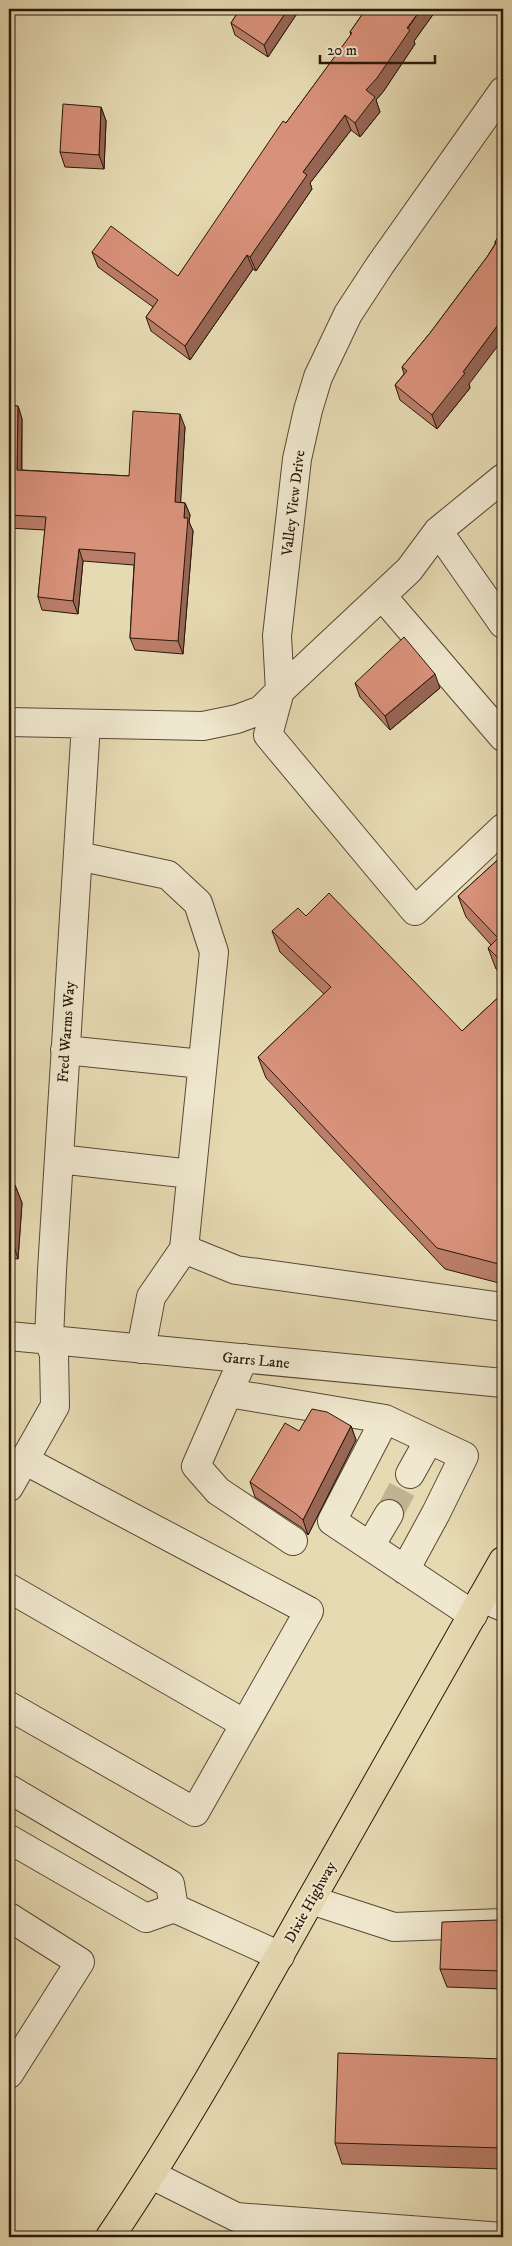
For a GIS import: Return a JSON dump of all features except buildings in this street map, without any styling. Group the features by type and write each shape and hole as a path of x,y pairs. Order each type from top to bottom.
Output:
{"main road":[{"name":"Dixie Highway","path":"110,2237 152,2175 311,1900 486,1607 503,1561"}],"street":[{"name":"Valley View Drive","path":"280,691 277,636 297,460 308,410 318,377 348,314 380,265 503,90"},
{"path":"9,722 203,726 237,719 261,710 409,570 438,531 503,478"},
{"path":"438,531 503,624"},
{"path":"382,596 503,737"},
{"path":"280,691 268,735 415,911 503,828"},
{"name":"Fred Warms Way","path":"9,1487 54,1406 54,1355 49,1339 86,724"},
{"path":"78,856 168,875 198,903 214,952 184,1249 150,1297 142,1349"},
{"path":"65,1050 202,1064"},
{"path":"59,1159 191,1174"},
{"path":"184,1249 236,1270 503,1307"},
{"name":"Garrs Lane","path":"9,1336 503,1382"},
{"path":"244,1358 196,1466 218,1492 293,1541"},
{"path":"228,1393 385,1419 464,1456 405,1570"},
{"path":"385,1419 332,1521 405,1570 486,1607"},
{"path":"410,1474 429,1440"},
{"path":"9,1706 195,1812 309,1610 24,1460"},
{"path":"370,1546 389,1514"},
{"path":"9,1588 246,1724"},
{"path":"9,1789 170,1884 174,1908"},
{"path":"9,1839 146,1918 174,1908 280,1956"},
{"path":"311,1900 394,1927 503,1922"},
{"path":"9,1917 80,1962 9,2074"},
{"path":"152,2175 236,2217 503,2237"}],"tunnel":[{"path":"389,1514 410,1474"}]}
